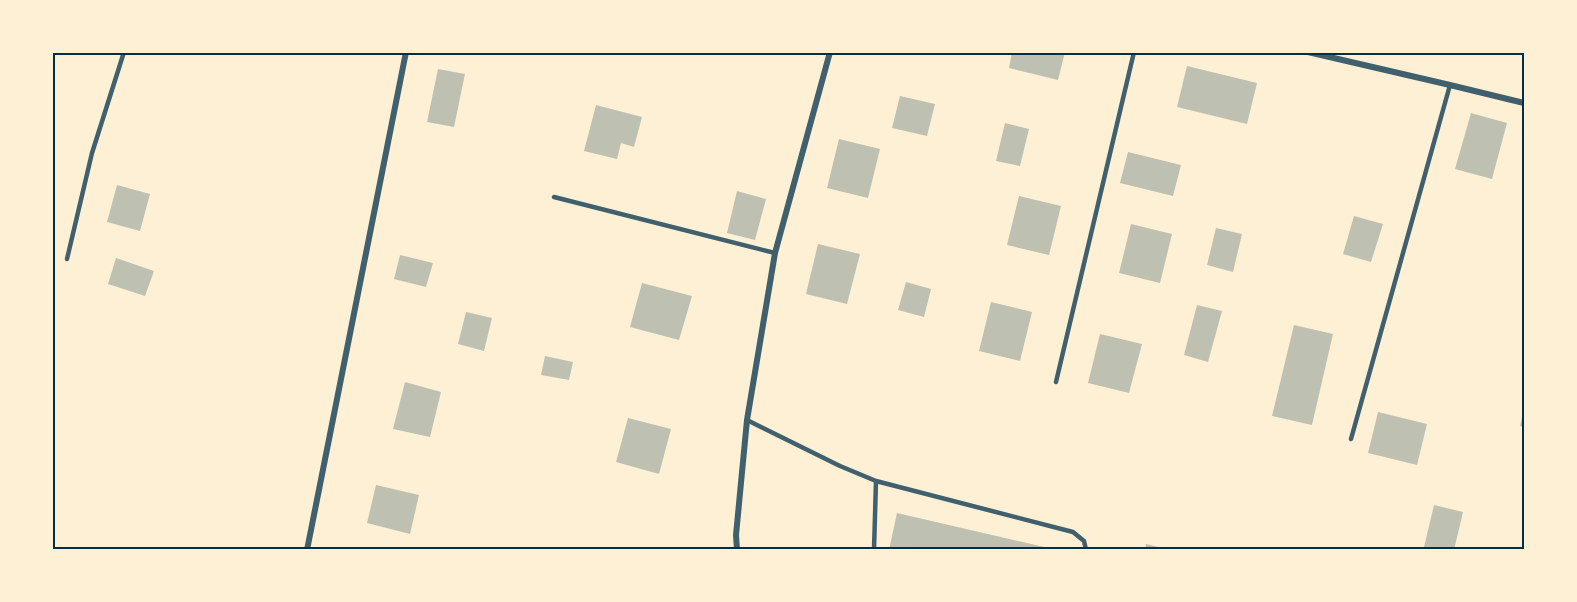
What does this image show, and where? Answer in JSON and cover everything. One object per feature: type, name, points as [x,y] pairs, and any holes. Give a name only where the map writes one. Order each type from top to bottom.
[{"type":"street","points":[[308,549],[406,52]]},
{"type":"street","points":[[737,549],[736,535],[747,420],[775,253],[830,52]]},
{"type":"street","points":[[1308,52],[1524,103]]},
{"type":"lane","points":[[67,259],[92,153],[124,52]]},
{"type":"lane","points":[[1056,382],[1134,52]]},
{"type":"lane","points":[[1351,439],[1450,85]]},
{"type":"lane","points":[[554,197],[775,253]]},
{"type":"lane","points":[[747,420],[840,466],[876,481],[1072,532],[1084,541],[1086,549]]},
{"type":"lane","points":[[874,549],[876,481]]},
{"type":"building","points":[[1012,52],[1065,52],[1058,80],[1009,68]]},
{"type":"building","points":[[1187,66],[1257,83],[1247,124],[1177,107]]},
{"type":"building","points":[[438,69],[465,74],[454,127],[427,122]]},
{"type":"building","points":[[900,96],[935,104],[927,136],[892,128]]},
{"type":"building","points":[[596,105],[642,117],[634,147],[621,143],[617,159],[584,151]]},
{"type":"building","points":[[1471,113],[1507,123],[1492,179],[1455,169]]},
{"type":"building","points":[[1005,123],[1029,129],[1020,166],[996,161]]},
{"type":"building","points":[[839,139],[880,149],[868,198],[827,188]]},
{"type":"building","points":[[1128,152],[1181,165],[1173,196],[1120,183]]},
{"type":"building","points":[[117,185],[150,194],[140,231],[107,222]]},
{"type":"building","points":[[737,191],[766,199],[755,240],[727,233]]},
{"type":"building","points":[[1019,196],[1061,206],[1049,255],[1007,245]]},
{"type":"building","points":[[1354,216],[1383,224],[1371,262],[1343,254]]},
{"type":"building","points":[[1131,224],[1172,234],[1160,283],[1119,273]]},
{"type":"building","points":[[1216,228],[1242,234],[1233,272],[1207,265]]},
{"type":"building","points":[[818,244],[860,254],[847,304],[806,294]]},
{"type":"building","points":[[400,255],[433,263],[426,287],[394,279]]},
{"type":"building","points":[[116,258],[154,271],[145,296],[108,284]]},
{"type":"building","points":[[906,282],[931,289],[924,317],[898,310]]},
{"type":"building","points":[[642,283],[692,296],[679,340],[630,327]]},
{"type":"building","points":[[991,302],[1032,312],[1020,361],[979,351]]},
{"type":"building","points":[[1197,305],[1222,311],[1208,362],[1184,355]]},
{"type":"building","points":[[466,312],[492,318],[484,351],[458,344]]},
{"type":"building","points":[[1294,325],[1333,334],[1312,425],[1272,416]]},
{"type":"building","points":[[1100,334],[1142,344],[1129,393],[1088,383]]},
{"type":"building","points":[[545,356],[573,362],[569,380],[541,375]]},
{"type":"building","points":[[405,382],[441,392],[430,437],[393,429]]},
{"type":"building","points":[[1524,409],[1524,427],[1520,426]]},
{"type":"building","points":[[1378,412],[1427,424],[1417,465],[1368,453]]},
{"type":"building","points":[[628,418],[671,429],[659,474],[616,462]]},
{"type":"building","points":[[376,485],[419,495],[410,534],[367,523]]},
{"type":"building","points":[[1434,505],[1463,512],[1454,550],[1433,550],[1424,547]]},
{"type":"building","points":[[897,513],[1053,549],[1053,550],[889,550]]},
{"type":"building","points":[[1146,544],[1167,549],[1167,550],[1145,550]]}]
